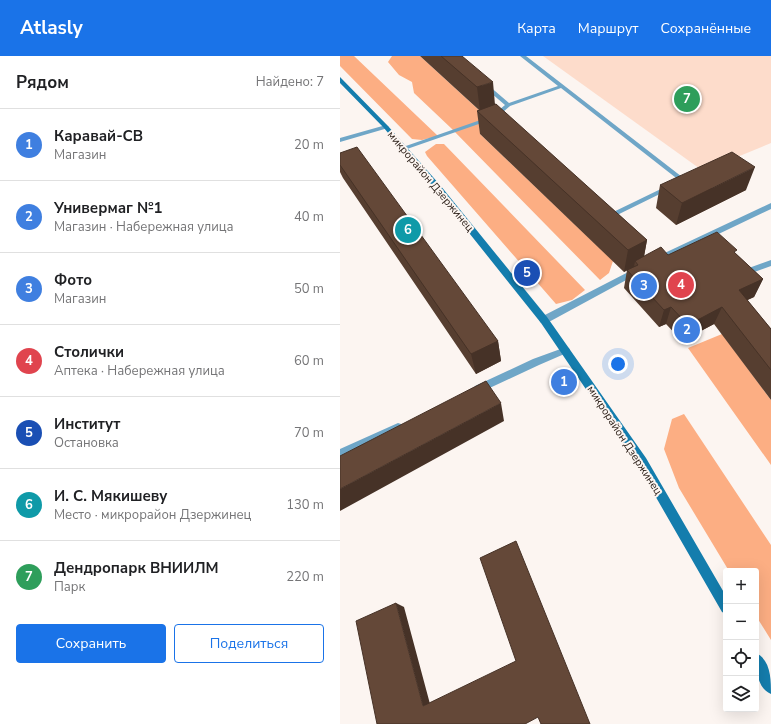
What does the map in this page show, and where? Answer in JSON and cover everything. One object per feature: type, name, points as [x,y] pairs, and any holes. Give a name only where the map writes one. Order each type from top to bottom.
[{"type":"main road","name":"микрорайон Дзержинец","points":[[340,79],[405,148],[544,320],[566,350],[642,462],[724,604]]},
{"type":"main road","points":[[759,665],[771,686]]},
{"type":"street","points":[[544,320],[648,264],[771,206]]},
{"type":"street","points":[[749,271],[771,263]]},
{"type":"lane","points":[[523,56],[684,181],[606,221],[598,214]]},
{"type":"lane","points":[[480,81],[508,105]]},
{"type":"lane","points":[[405,148],[494,117],[508,105],[562,86]]},
{"type":"lane","points":[[494,117],[500,122]]},
{"type":"lane","points":[[340,140],[386,127]]},
{"type":"lane","points":[[466,395],[536,362],[566,350]]},
{"type":"lane","points":[[340,454],[410,421]]},
{"type":"shaded area","points":[[340,56],[354,56],[438,136],[422,140],[412,139],[340,66]]},
{"type":"shaded area","points":[[392,56],[420,56],[480,111],[480,134],[613,261],[609,273],[600,280],[452,129],[414,93],[412,82],[399,75],[388,62]]},
{"type":"shaded area","points":[[543,56],[771,56],[771,143],[703,171]]},
{"type":"shaded area","points":[[436,144],[444,144],[585,290],[572,300],[556,304],[427,156],[425,152]]},
{"type":"shaded area","points":[[722,334],[771,400],[771,465],[688,348]]},
{"type":"shaded area","points":[[684,414],[771,545],[771,640],[759,621],[759,568],[727,568],[679,488],[664,449],[672,419]]},
{"type":"building","points":[[441,56],[462,56],[493,82],[477,87]]},
{"type":"building","points":[[496,104],[647,240],[628,250],[477,111]]},
{"type":"building","points":[[357,147],[498,341],[471,354],[340,165],[340,153]]},
{"type":"building","points":[[732,152],[755,167],[682,203],[660,185]]},
{"type":"building","points":[[717,232],[737,250],[734,252],[763,279],[739,290],[771,329],[771,370],[722,307],[688,325],[671,307],[664,310],[627,270],[638,265],[635,261],[661,247],[668,255]]},
{"type":"building","points":[[486,381],[501,403],[340,489],[340,456]]},
{"type":"building","points":[[516,541],[590,724],[541,724],[538,717],[525,724],[377,724],[356,621],[396,603],[423,706],[516,661],[480,558]]},
{"type":"place","name":"Дендропарк ВНИИЛМ","points":[[687,99]]},
{"type":"place","name":"И. С. Мякишеву","points":[[408,230]]},
{"type":"place","name":"Институт","points":[[527,273]]},
{"type":"place","name":"Столички","points":[[681,285]]},
{"type":"place","name":"Фото","points":[[644,286]]},
{"type":"place","name":"Универмаг №1","points":[[687,330]]},
{"type":"place","name":"Каравай-СВ","points":[[564,382]]}]
